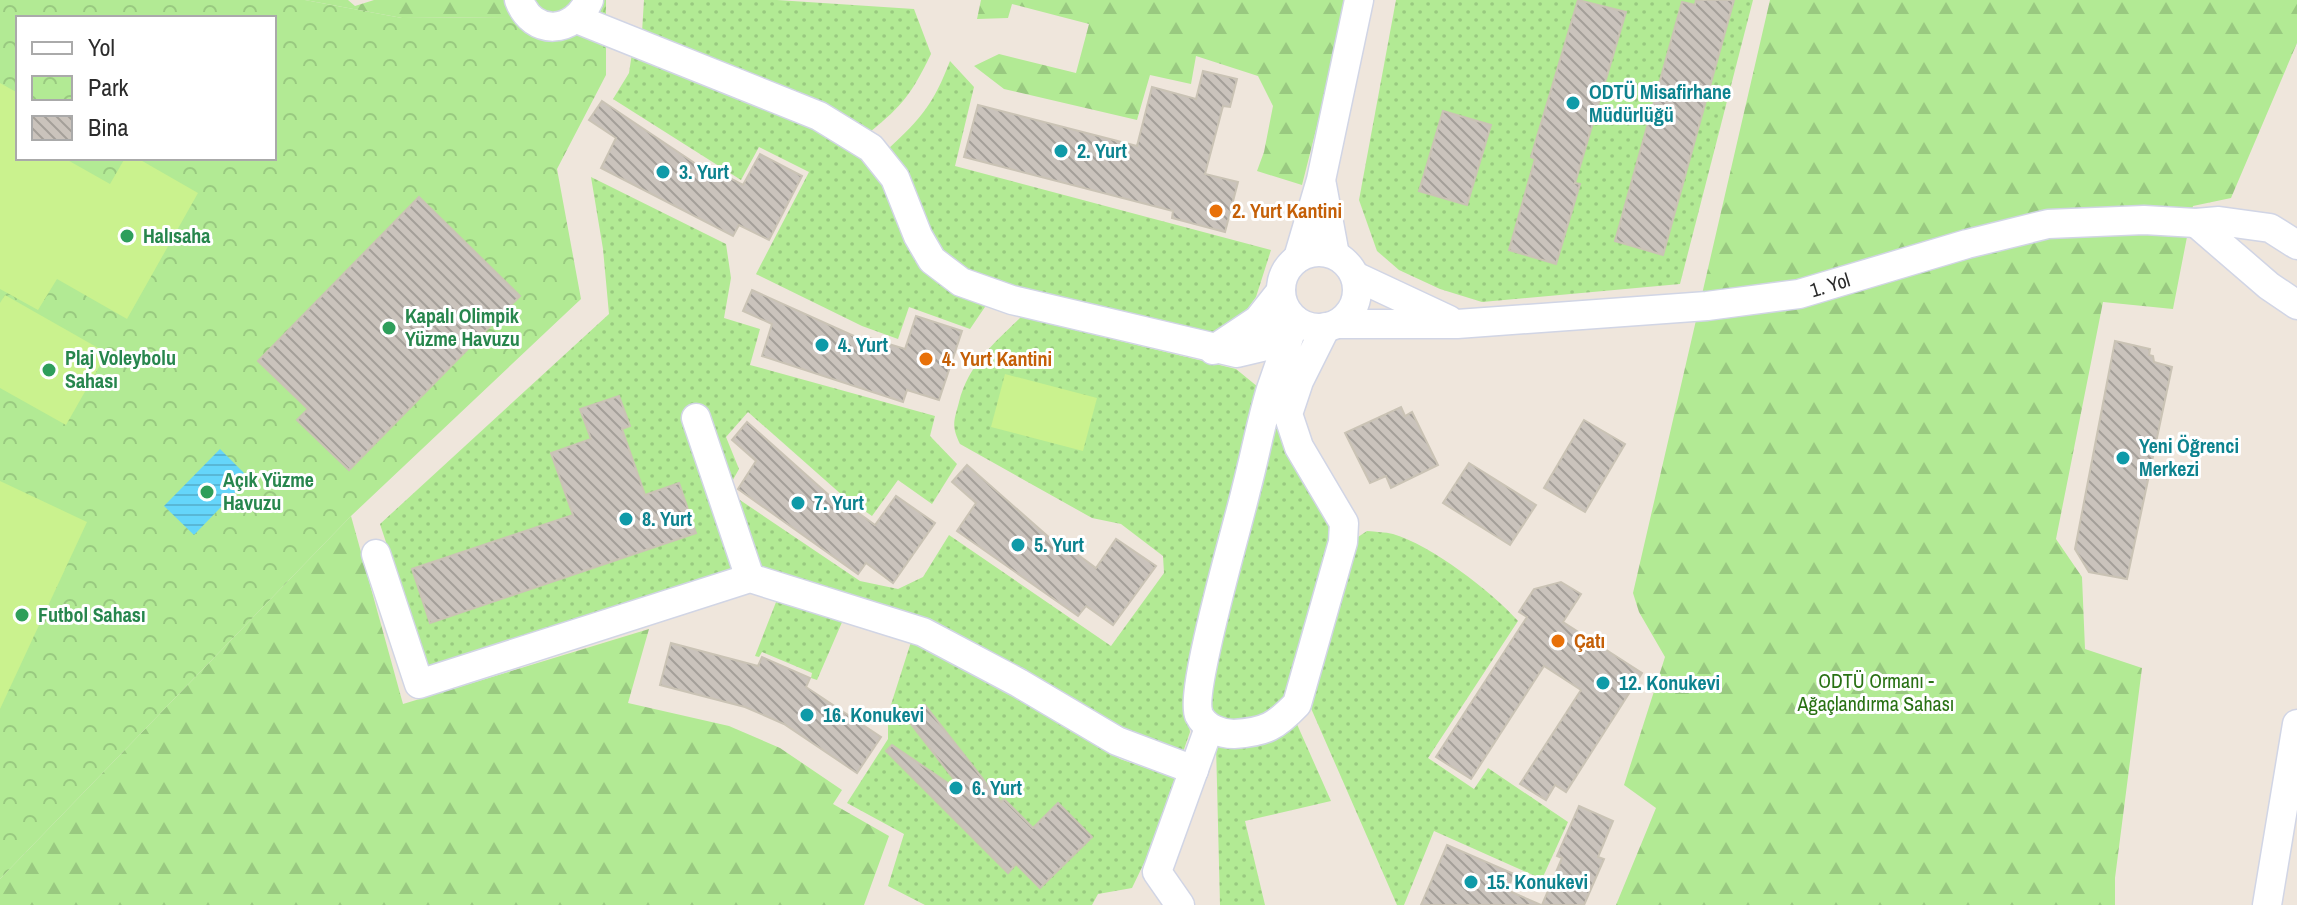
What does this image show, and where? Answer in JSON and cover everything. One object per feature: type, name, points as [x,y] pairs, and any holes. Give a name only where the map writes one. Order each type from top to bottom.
[{"type":"street","points":[[519,0],[531,19],[554,27],[566,25],[583,9],[819,116],[871,148],[895,178],[918,236],[932,260],[961,282],[1012,300],[1213,350],[1258,320],[1290,309]]},
{"type":"street","points":[[1298,258],[1321,180],[1359,0]]},
{"type":"street","points":[[1321,180],[1335,255]]},
{"type":"street","name":"1. Yol","points":[[1331,325],[1457,324],[1707,306],[1799,294],[1967,244],[2048,224],[2219,221],[2270,228],[2297,245]]},
{"type":"street","points":[[2196,223],[2269,286],[2297,305]]},
{"type":"street","points":[[1309,253],[1335,255],[1350,267],[1355,276],[1357,287],[1353,309],[1331,325],[1299,381],[1288,414],[1299,447],[1344,523],[1343,542],[1297,704],[1270,728],[1227,734],[1209,728],[1199,714],[1198,693],[1290,309],[1283,279],[1298,258],[1309,253]]},
{"type":"street","points":[[1355,276],[1457,324]]},
{"type":"street","points":[[1290,309],[1316,328],[1331,325]]},
{"type":"street","points":[[696,418],[750,578]]},
{"type":"street","points":[[376,554],[419,684],[750,578],[923,632],[1009,677],[1117,741],[1194,770]]},
{"type":"street","points":[[2267,905],[2297,724]]},
{"type":"street","points":[[1180,905],[1157,872],[1209,728]]},
{"type":"green space","points":[[0,0],[305,0],[402,18],[510,17],[507,0],[606,0],[606,75],[557,169],[581,299],[351,516],[0,879]]},
{"type":"green space","points":[[305,0],[348,0],[355,6],[374,0],[507,0],[511,17],[402,18]]},
{"type":"green space","points":[[644,0],[777,0],[914,9],[931,54],[906,98],[870,132],[642,32]]},
{"type":"green space","points":[[981,0],[1346,0],[1302,185],[1257,171],[1273,106],[1258,76],[1196,56],[1191,84],[1150,75],[1137,120],[1004,89],[974,66],[999,54],[1076,73],[1089,24],[1012,4],[1008,18],[977,19]]},
{"type":"green space","points":[[1396,0],[1753,0],[1680,284],[1482,302],[1440,289],[1399,270],[1377,251],[1359,200]]},
{"type":"green space","name":"ODTÜ Ormanı - Ağaçlandırma Sahası","points":[[1770,0],[2297,0],[2297,43],[2231,198],[2193,206],[2173,309],[2103,302],[2056,539],[2082,577],[2085,649],[2142,668],[2115,878],[2115,905],[1616,905],[1656,808],[1624,785],[1665,657],[1639,612],[1633,593]]},
{"type":"green space","points":[[632,53],[806,122],[862,154],[987,304],[970,329],[909,307],[898,339],[862,326],[756,274],[809,172],[759,147],[741,180],[613,99],[629,73]]},
{"type":"green space","points":[[950,61],[974,87],[955,166],[1271,250],[1256,297],[1242,316],[1208,338],[996,286],[967,273],[944,256],[888,149],[925,110]]},
{"type":"green space","points":[[0,83],[16,92],[16,160],[68,160],[110,184],[124,160],[140,160],[198,193],[127,319],[57,279],[38,310],[0,289]]},
{"type":"green space","points":[[591,177],[726,244],[731,278],[724,318],[760,329],[750,365],[935,416],[930,436],[957,464],[932,504],[898,480],[872,516],[842,495],[748,412],[726,437],[739,469],[715,512],[737,569],[428,670],[380,524],[609,314],[603,249]]},
{"type":"green space","name":"Plaj Voleybolu Sahası","points":[[5,295],[107,353],[66,425],[0,388],[0,303]]},
{"type":"green space","points":[[1021,317],[1236,369],[1258,387],[1184,694],[1190,732],[1183,752],[1132,734],[761,567],[734,496],[860,581],[898,589],[923,577],[949,535],[1111,646],[1164,573],[1163,556],[1121,524],[1092,518],[960,444],[955,433],[954,423],[963,389],[975,366]]},
{"type":"green space","points":[[1307,325],[1316,328],[1288,414],[1344,523],[1297,704],[1227,734],[1198,693],[1213,619]]},
{"type":"green space","points":[[1005,374],[1097,398],[1083,451],[991,427]]},
{"type":"green space","name":"Futbol Sahası","points":[[0,481],[87,522],[0,709]]},
{"type":"green space","points":[[351,516],[403,704],[649,629],[628,703],[729,726],[780,748],[842,790],[833,804],[889,836],[864,905],[0,905],[0,879]]},
{"type":"green space","points":[[1367,531],[1393,534],[1442,558],[1477,583],[1518,621],[1428,758],[1474,789],[1488,768],[1568,822],[1542,879],[1434,831],[1404,905],[1397,905],[1310,706],[1355,539]]},
{"type":"green space","points":[[778,597],[843,620],[817,680],[811,678],[812,673],[762,652],[759,657],[755,656]]},
{"type":"green space","points":[[911,642],[1023,700],[1120,759],[1175,778],[1132,888],[1098,894],[1092,905],[925,905],[888,886],[904,834],[847,803],[888,739],[888,714]]},
{"type":"green space","points":[[1296,722],[1331,801],[1245,821],[1265,905],[1220,905],[1216,744],[1260,744],[1278,737]]},
{"type":"water","name":"Açık Yüzme Havuzu","points":[[220,449],[249,478],[194,535],[164,506]]},
{"type":"building","points":[[1578,0],[1626,12],[1575,183],[1580,184],[1556,264],[1509,250],[1535,159],[1531,157]]},
{"type":"building","points":[[1696,0],[1734,0],[1663,255],[1615,241],[1682,2],[1695,5]]},
{"type":"building","name":"2. Yurt","points":[[1203,71],[1237,79],[1230,107],[1223,106],[1205,174],[1238,182],[1225,232],[1172,218],[1173,211],[964,157],[978,105],[1137,146],[1152,87],[1196,99]]},
{"type":"building","name":"3. Yurt","points":[[602,101],[705,170],[707,166],[743,185],[760,154],[802,176],[769,240],[739,225],[733,236],[601,168],[616,138],[589,120]]},
{"type":"building","points":[[1443,111],[1491,125],[1467,205],[1419,191]]},
{"type":"building","name":"Kapalı Olimpik Yüzme Havuzu","points":[[419,197],[520,296],[349,470],[297,420],[308,409],[258,361]]},
{"type":"building","name":"4. Yurt","points":[[752,290],[865,341],[866,337],[905,349],[916,316],[962,331],[939,400],[907,390],[903,402],[762,356],[772,324],[743,311]]},
{"type":"building","name":"Yeni Öğrenci Merkezi","points":[[2115,341],[2150,349],[2149,355],[2153,356],[2154,362],[2172,367],[2127,579],[2089,572],[2075,549]]},
{"type":"building","name":"8. Yurt","points":[[619,396],[630,426],[622,429],[645,495],[679,483],[696,533],[430,623],[412,569],[573,515],[551,453],[591,439],[580,409]]},
{"type":"building","points":[[1401,407],[1405,416],[1412,412],[1438,465],[1391,488],[1386,476],[1370,483],[1345,433]]},
{"type":"building","points":[[1584,420],[1625,444],[1585,512],[1544,488]]},
{"type":"building","name":"7. Yurt","points":[[747,422],[840,505],[842,501],[875,525],[896,496],[935,523],[893,583],[866,563],[858,574],[738,489],[756,461],[732,440]]},
{"type":"building","points":[[1469,463],[1536,505],[1510,545],[1443,503]]},
{"type":"building","name":"5. Yurt","points":[[967,465],[1060,547],[1062,543],[1096,568],[1116,539],[1156,566],[1113,625],[1086,606],[1078,616],[957,531],[976,503],[952,482]]},
{"type":"building","name":"12. Konukevi","points":[[1561,582],[1581,594],[1563,622],[1642,673],[1566,792],[1555,785],[1546,800],[1520,784],[1581,690],[1544,666],[1471,779],[1436,757],[1527,617],[1519,612],[1534,589]]},
{"type":"building","name":"16. Konukevi","points":[[671,643],[758,666],[762,657],[810,678],[806,687],[881,737],[857,773],[784,724],[745,707],[660,685]]},
{"type":"building","name":"6. Yurt","points":[[925,705],[1001,802],[1004,799],[1033,828],[1058,803],[1092,837],[1040,888],[1016,864],[1008,873],[886,751],[892,745],[967,796],[907,719]]},
{"type":"building","name":"15. Konukevi","points":[[1579,806],[1613,821],[1598,857],[1604,859],[1584,905],[1542,905],[1562,858],[1557,856]]},
{"type":"building","name":"15. Konukevi","points":[[1447,845],[1514,874],[1507,890],[1541,905],[1421,905]]},
{"type":"place","name":"ODTÜ Misafirhane Müdürlüğü","points":[[1573,103]]},
{"type":"place","name":"2. Yurt","points":[[1061,151]]},
{"type":"place","name":"3. Yurt","points":[[663,172]]},
{"type":"place","name":"2. Yurt Kantini","points":[[1216,211]]},
{"type":"place","name":"Halısaha","points":[[127,236]]},
{"type":"place","name":"Kapalı Olimpik Yüzme Havuzu","points":[[389,328]]},
{"type":"place","name":"4. Yurt","points":[[822,345]]},
{"type":"place","name":"4. Yurt Kantini","points":[[926,359]]},
{"type":"place","name":"Plaj Voleybolu Sahası","points":[[49,370]]},
{"type":"place","name":"Yeni Öğrenci Merkezi","points":[[2123,458]]},
{"type":"place","name":"Açık Yüzme Havuzu","points":[[207,492]]},
{"type":"place","name":"7. Yurt","points":[[798,503]]},
{"type":"place","name":"8. Yurt","points":[[626,519]]},
{"type":"place","name":"5. Yurt","points":[[1018,545]]},
{"type":"place","name":"Futbol Sahası","points":[[22,615]]},
{"type":"place","name":"Çatı","points":[[1558,641]]},
{"type":"place","name":"12. Konukevi","points":[[1603,683]]},
{"type":"place","name":"16. Konukevi","points":[[807,715]]},
{"type":"place","name":"6. Yurt","points":[[956,788]]},
{"type":"place","name":"15. Konukevi","points":[[1471,882]]}]
